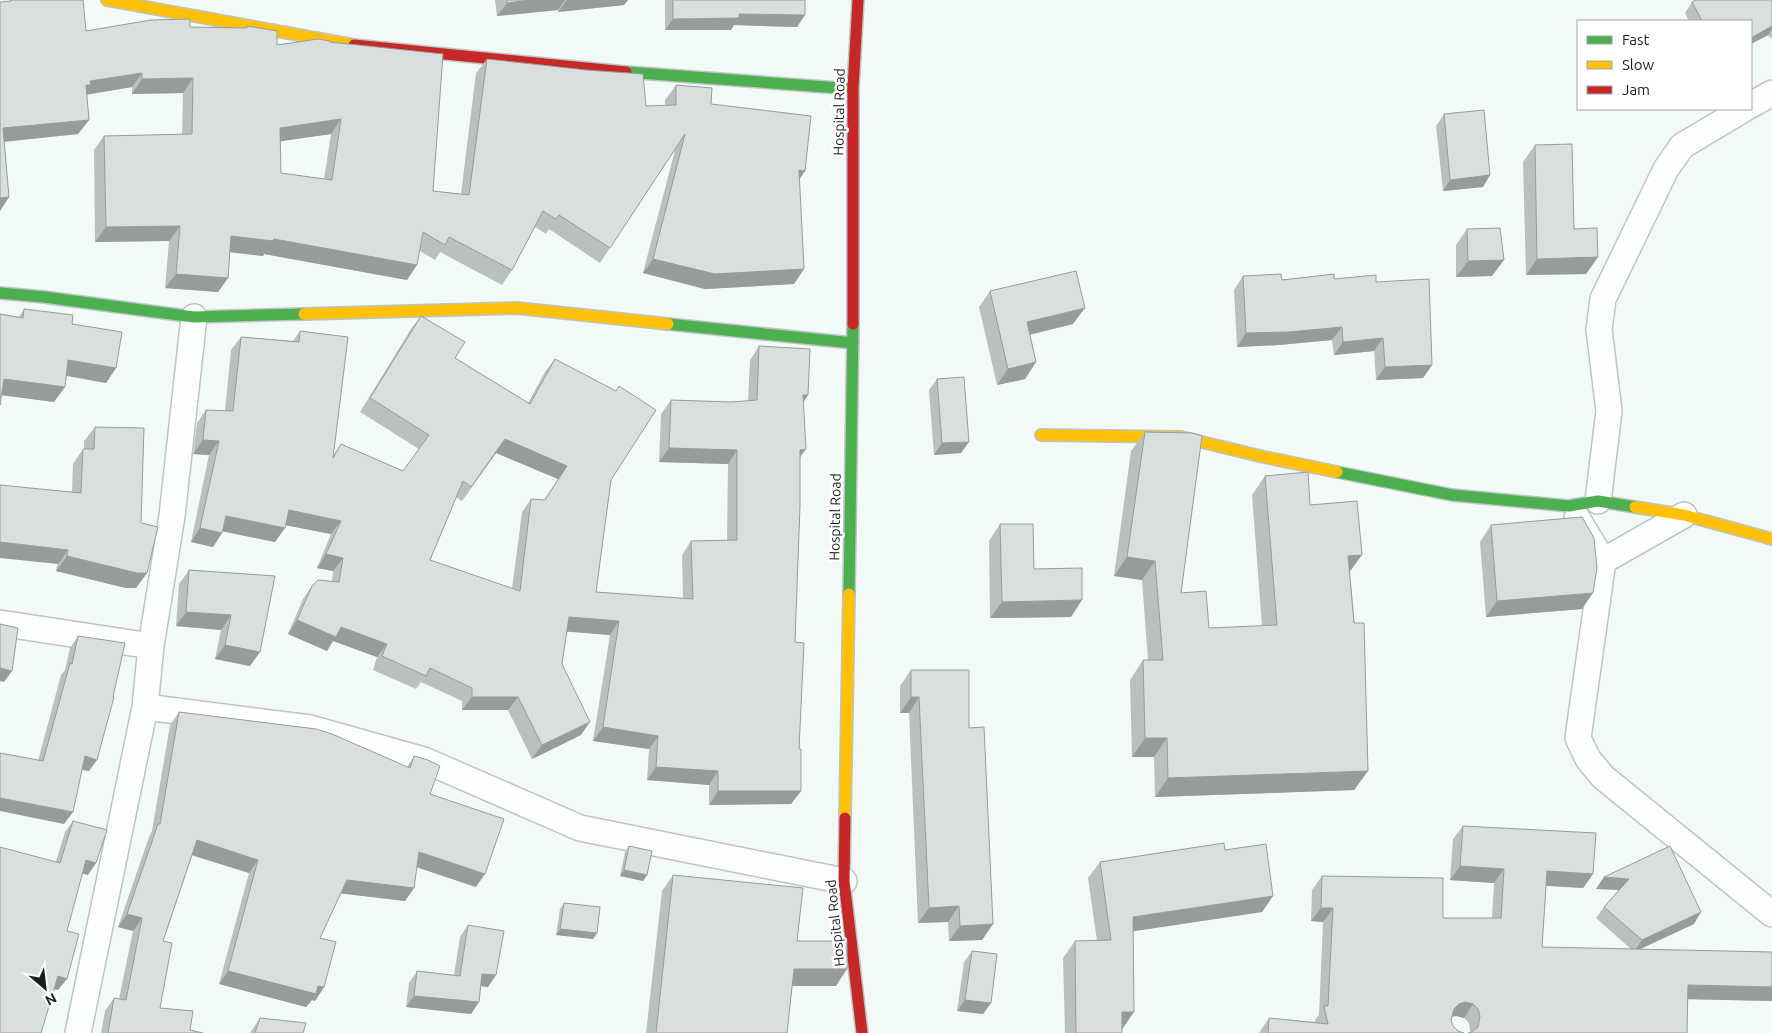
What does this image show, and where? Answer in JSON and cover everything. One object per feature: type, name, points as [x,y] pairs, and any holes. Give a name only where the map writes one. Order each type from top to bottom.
[{"type":"street","points":[[107,0],[342,44],[598,70],[853,89]]},
{"type":"street","name":"Hospital Road","points":[[858,0],[853,89],[853,343],[844,881],[862,1033]]},
{"type":"street","points":[[1752,104],[1772,93]]},
{"type":"street","points":[[1598,501],[1609,410],[1599,328],[1603,299],[1666,169],[1682,146],[1742,110]]},
{"type":"street","points":[[0,293],[194,317],[517,308],[853,343]]},
{"type":"street","points":[[78,1033],[144,707],[151,646],[172,516],[194,317]]},
{"type":"street","points":[[1041,435],[1120,434],[1181,437],[1264,457],[1452,495],[1569,506],[1598,501],[1684,515],[1772,539]]},
{"type":"street","points":[[1569,506],[1603,560],[1578,738],[1588,759],[1602,777],[1772,914]]},
{"type":"street","points":[[1603,560],[1684,515]]},
{"type":"street","points":[[0,623],[151,646]]},
{"type":"street","points":[[144,707],[310,728],[424,760],[580,828],[844,881]]},
{"type":"building","points":[[83,0],[86,31],[151,20],[190,19],[190,27],[247,28],[247,26],[277,31],[277,45],[318,39],[330,42],[443,54],[433,191],[469,195],[487,59],[643,74],[646,106],[676,105],[676,85],[712,88],[711,104],[811,116],[805,171],[799,170],[804,269],[715,274],[653,259],[685,134],[610,248],[559,215],[556,219],[543,211],[512,270],[449,237],[445,245],[423,232],[417,265],[274,239],[273,241],[231,236],[228,278],[176,274],[180,226],[106,227],[104,136],[192,134],[193,78],[142,79],[142,73],[90,81],[91,85],[86,85],[89,120],[3,128],[9,197],[0,198],[0,2]],"holes":[[[341,119],[332,180],[281,173],[280,128]]]},
{"type":"building","points":[[507,0],[530,0],[507,3]]},
{"type":"building","points":[[673,0],[805,0],[805,15],[739,14],[739,18],[673,19]]},
{"type":"building","points":[[1696,0],[1772,0],[1772,26],[1752,37],[1752,20],[1701,20],[1692,2]]},
{"type":"building","points":[[1484,110],[1490,175],[1450,180],[1444,114]]},
{"type":"building","points":[[1572,144],[1574,229],[1597,228],[1598,257],[1537,259],[1535,145]]},
{"type":"building","points":[[1500,228],[1504,260],[1468,261],[1467,229]]},
{"type":"building","points":[[1076,271],[1085,308],[1027,322],[1036,362],[1008,369],[990,291]]},
{"type":"building","points":[[1281,274],[1282,280],[1334,274],[1334,279],[1376,275],[1376,282],[1429,279],[1432,365],[1385,367],[1383,338],[1343,342],[1342,327],[1289,332],[1246,333],[1243,276]]},
{"type":"building","points":[[24,309],[73,315],[72,324],[122,332],[116,368],[68,360],[65,387],[4,379],[0,405],[0,314],[23,318]]},
{"type":"building","points":[[421,316],[465,342],[455,358],[530,404],[555,359],[616,391],[619,386],[656,410],[611,480],[596,592],[693,599],[691,541],[737,540],[737,450],[669,448],[671,400],[731,402],[757,400],[759,346],[810,349],[808,395],[803,395],[806,449],[800,450],[795,642],[804,643],[799,749],[801,749],[801,791],[718,791],[718,771],[656,767],[658,736],[603,727],[619,621],[569,617],[562,664],[590,722],[542,745],[518,697],[472,697],[472,688],[430,668],[426,676],[382,656],[387,644],[341,627],[336,637],[297,620],[312,586],[318,580],[339,582],[343,558],[326,554],[341,521],[289,510],[285,528],[226,516],[222,533],[200,528],[219,441],[203,440],[206,410],[233,411],[241,337],[299,342],[300,331],[348,337],[333,458],[341,444],[403,471],[429,435],[370,398]],"holes":[[[505,439],[567,466],[545,500],[531,499],[520,591],[430,560],[463,481],[471,487]]]},
{"type":"building","points":[[964,377],[969,442],[942,443],[937,379]]},
{"type":"building","points":[[95,427],[144,428],[141,523],[158,527],[147,573],[137,573],[67,556],[68,550],[0,542],[0,485],[81,493],[83,449],[94,449]]},
{"type":"building","points":[[1145,432],[1192,433],[1202,436],[1181,593],[1206,591],[1209,628],[1277,625],[1265,476],[1308,472],[1310,505],[1357,501],[1362,555],[1348,556],[1354,623],[1364,623],[1368,771],[1168,778],[1167,738],[1145,738],[1143,660],[1163,660],[1155,561],[1127,557]]},
{"type":"building","points":[[1582,517],[1594,538],[1597,568],[1593,593],[1497,601],[1491,525]]},
{"type":"building","points":[[1000,524],[1033,524],[1034,569],[1082,568],[1082,600],[1002,602]]},
{"type":"building","points":[[189,570],[275,576],[260,652],[225,645],[231,615],[186,612]]},
{"type":"building","points":[[0,624],[18,628],[12,671],[0,668]]},
{"type":"building","points":[[78,636],[125,643],[114,697],[97,760],[85,756],[73,812],[0,798],[0,753],[43,761],[70,663],[72,664]]},
{"type":"building","points":[[911,670],[969,670],[969,728],[984,727],[993,924],[960,926],[959,906],[929,908],[919,697],[911,697]]},
{"type":"building","points":[[179,712],[316,729],[332,734],[410,768],[414,756],[440,766],[430,794],[504,819],[485,874],[419,852],[414,888],[347,880],[320,938],[336,942],[324,987],[318,986],[316,994],[228,971],[258,860],[197,840],[163,941],[172,943],[160,1008],[193,1011],[190,1030],[203,1033],[108,1033],[114,998],[126,1000],[142,918],[127,914],[158,824],[160,824]]},
{"type":"building","points":[[73,821],[107,830],[96,863],[86,860],[67,931],[79,934],[67,979],[58,976],[41,1033],[0,1033],[0,847],[60,863]]},
{"type":"building","points":[[1463,826],[1596,833],[1593,874],[1547,871],[1542,947],[1772,952],[1772,987],[1688,985],[1687,1033],[1468,1033],[1478,1027],[1480,1016],[1478,1009],[1473,1004],[1465,1002],[1459,1004],[1454,1009],[1451,1020],[1453,1026],[1458,1031],[1464,1033],[1268,1033],[1269,1018],[1328,1024],[1324,1006],[1328,1006],[1333,908],[1321,908],[1322,876],[1443,878],[1443,918],[1501,918],[1504,869],[1460,866]]},
{"type":"building","points":[[1224,843],[1225,850],[1266,844],[1273,896],[1133,917],[1134,1012],[1122,1012],[1122,1033],[1076,1033],[1075,941],[1111,940],[1100,862]]},
{"type":"building","points":[[629,846],[652,851],[647,875],[624,870]]},
{"type":"building","points":[[1670,846],[1701,912],[1642,940],[1604,907],[1629,879],[1604,877]]},
{"type":"building","points":[[673,875],[803,888],[797,941],[847,941],[847,969],[794,969],[787,1033],[656,1033]]},
{"type":"building","points":[[564,903],[600,907],[597,933],[560,929]]},
{"type":"building","points":[[468,925],[504,931],[496,975],[482,974],[479,1002],[414,996],[417,971],[460,976]]},
{"type":"building","points":[[972,951],[997,954],[991,1003],[965,1000]]},
{"type":"building","points":[[260,1018],[306,1023],[303,1033],[255,1033]]},
{"type":"traffic: fast","points":[[626,72],[853,89]]},
{"type":"traffic: fast","points":[[0,293],[194,317],[304,314]]},
{"type":"traffic: fast","points":[[668,324],[853,343]]},
{"type":"traffic: fast","points":[[849,594],[853,324]]},
{"type":"traffic: fast","points":[[1337,472],[1452,495],[1569,506],[1598,501],[1635,507]]},
{"type":"traffic: slow","points":[[107,0],[354,45]]},
{"type":"traffic: slow","points":[[304,314],[517,308],[668,324]]},
{"type":"traffic: slow","points":[[1041,435],[1181,437],[1337,472]]},
{"type":"traffic: slow","points":[[1635,507],[1684,515],[1772,539]]},
{"type":"traffic: slow","points":[[845,818],[849,594]]},
{"type":"traffic: jam","points":[[853,324],[853,89],[858,0]]},
{"type":"traffic: jam","points":[[354,45],[626,72]]},
{"type":"traffic: jam","points":[[845,818],[844,881],[862,1033]]}]
